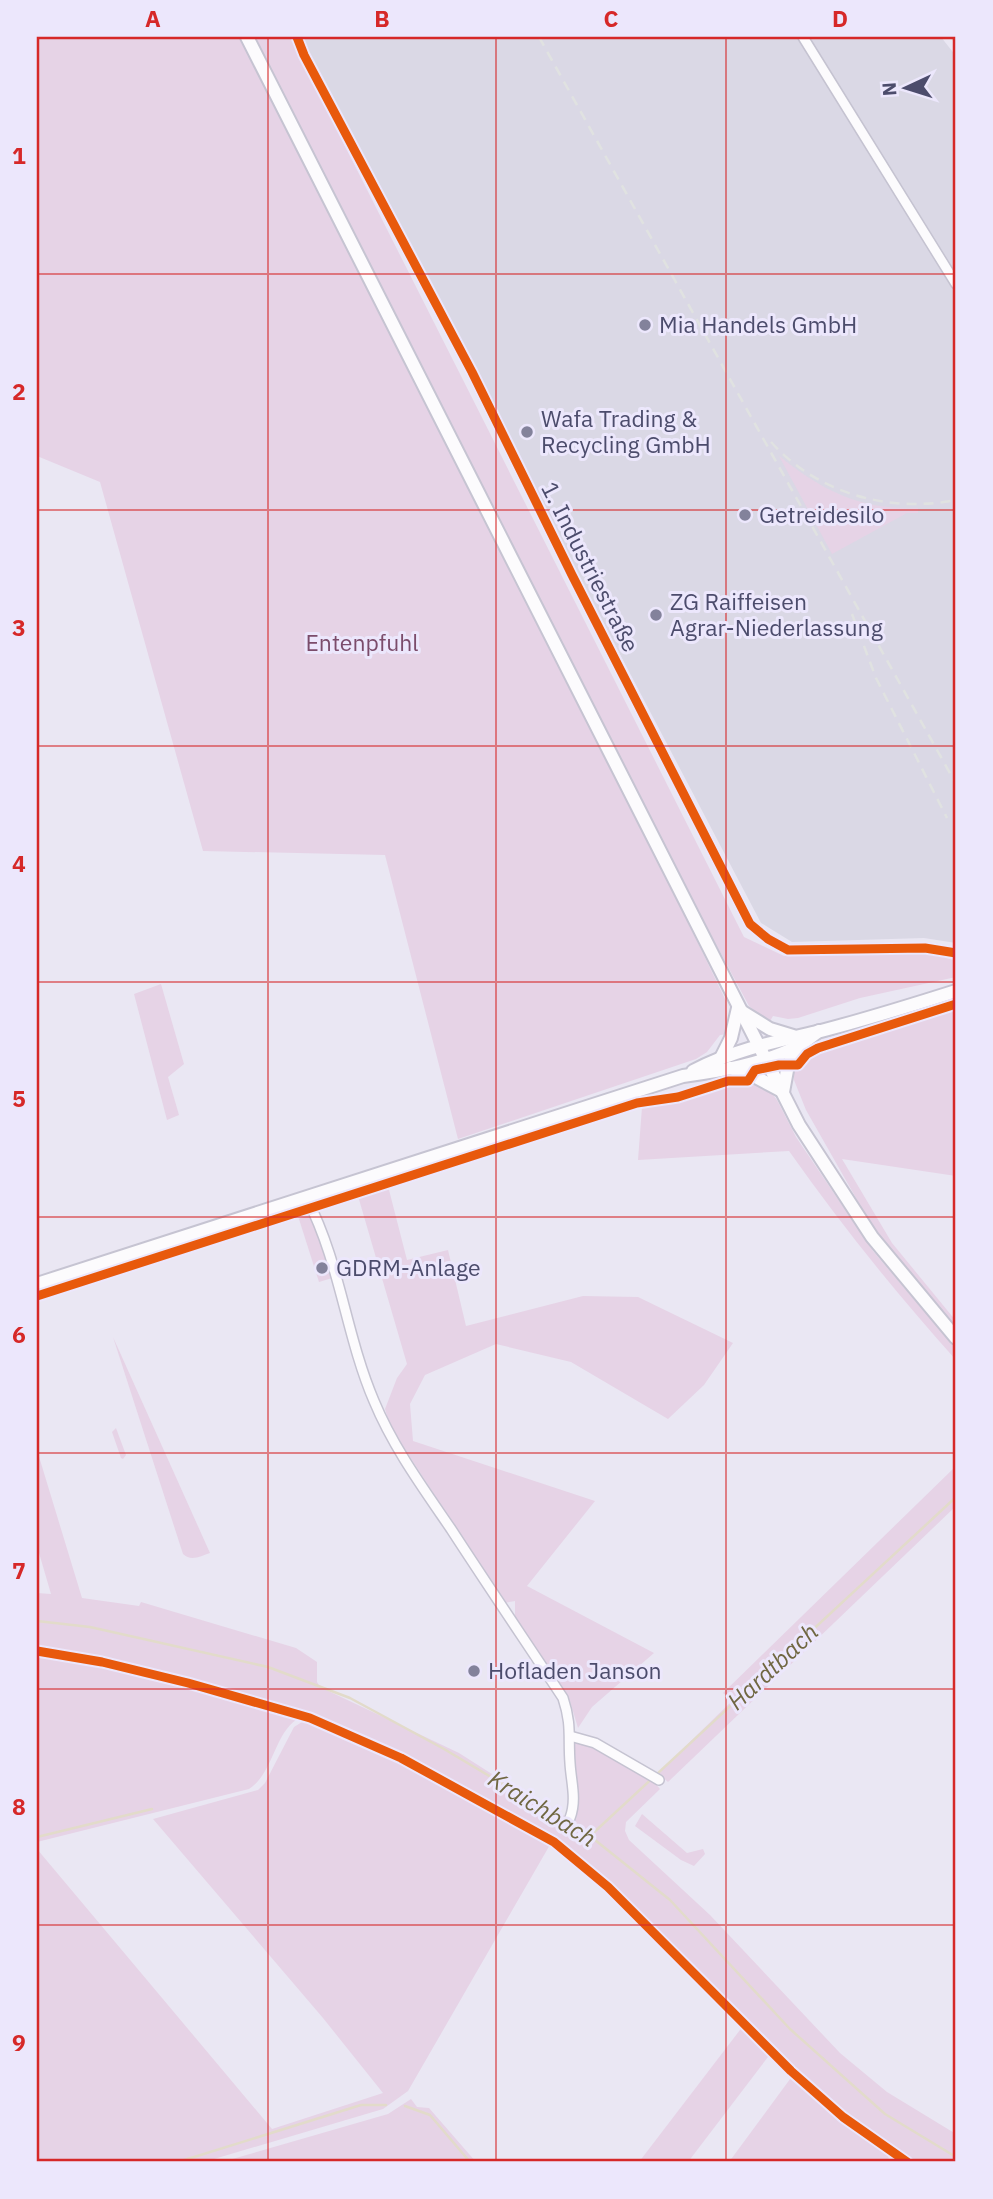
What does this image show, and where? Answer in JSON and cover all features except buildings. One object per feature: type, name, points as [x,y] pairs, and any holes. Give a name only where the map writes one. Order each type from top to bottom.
[{"type":"main road","points":[[247,37],[799,1125],[848,1204],[896,1268],[956,1338]]},
{"type":"main road","points":[[37,1284],[796,1042],[819,1031],[893,1012],[956,991]]},
{"type":"main road","points":[[738,1008],[796,1042]]},
{"type":"main road","points":[[725,1063],[738,1008]]},
{"type":"main road","points":[[783,1093],[796,1042]]},
{"type":"main road","points":[[725,1063],[759,1078],[783,1093]]},
{"type":"street","name":"1. Industriestraße","points":[[297,37],[304,55],[472,372],[750,924],[768,939],[788,950],[925,948],[956,953]]},
{"type":"street","points":[[803,37],[956,284]]},
{"type":"street","points":[[332,133],[344,131]]},
{"type":"street","points":[[307,1199],[317,1218],[355,1345],[373,1399],[386,1427],[563,1698],[570,1718],[570,1764],[574,1804],[570,1818]]},
{"type":"street","points":[[570,1737],[595,1743],[656,1778]]},
{"type":"shaded area","points":[[296,37],[941,37],[956,56],[956,943],[924,938],[792,942],[761,923]]},
{"type":"green space","name":"Entenpfuhl","points":[[37,37],[290,37],[744,937],[784,956],[926,951],[956,961],[956,977],[860,998],[798,1018],[773,1016],[769,1023],[749,1006],[696,907],[684,914],[726,1001],[728,1034],[720,1035],[707,1052],[696,1059],[458,1139],[385,855],[203,851],[100,482],[37,456]]},
{"type":"green space","points":[[779,456],[811,479],[843,496],[878,506],[918,508],[918,513],[907,513],[832,554]]},
{"type":"green space","points":[[161,984],[184,1064],[168,1077],[179,1115],[167,1120],[134,994]]},
{"type":"green space","points":[[956,1007],[956,1176],[842,1159],[892,1243],[956,1321],[956,1330],[877,1235],[806,1110],[794,1080],[793,1068],[801,1067],[818,1049]]},
{"type":"green space","points":[[753,1079],[777,1100],[796,1137],[873,1251],[956,1349],[956,1360],[870,1258],[789,1151],[638,1160],[642,1107],[731,1081],[749,1082]]},
{"type":"green space","points":[[388,1186],[407,1260],[448,1250],[466,1326],[583,1296],[638,1297],[733,1343],[704,1385],[668,1419],[571,1362],[496,1344],[425,1375],[410,1404],[413,1441],[595,1501],[527,1586],[654,1653],[592,1707],[578,1728],[570,1701],[515,1620],[515,1601],[504,1603],[390,1426],[385,1409],[397,1378],[407,1364],[358,1196]]},
{"type":"green space","points":[[312,1212],[332,1278],[319,1282],[298,1216]]},
{"type":"green space","points":[[113,1337],[210,1553],[193,1558],[183,1554]]},
{"type":"green space","points":[[116,1428],[126,1455],[123,1459],[112,1432]]},
{"type":"green space","points":[[37,1450],[82,1598],[139,1606],[141,1602],[296,1648],[317,1662],[317,1682],[320,1687],[459,1753],[547,1809],[572,1819],[576,1819],[578,1800],[574,1743],[593,1746],[645,1771],[660,1789],[626,1822],[625,1831],[629,1840],[710,1915],[840,2053],[887,2092],[956,2134],[956,2162],[911,2162],[844,2116],[802,2080],[658,1931],[593,1869],[563,1845],[436,1772],[390,1749],[236,1690],[109,1659],[37,1648],[37,1593],[51,1594],[37,1546]]},
{"type":"green space","points":[[956,1466],[956,1506],[668,1782],[658,1773],[733,1700],[723,1693]]},
{"type":"green space","points":[[37,1654],[137,1672],[301,1717],[285,1731],[258,1782],[249,1789],[37,1842]]},
{"type":"green space","points":[[302,1722],[315,1723],[395,1756],[551,1843],[408,2091],[383,2109],[204,2162],[37,2162],[37,1849],[272,2129],[383,2093],[323,2018],[153,1819],[258,1790],[265,1783],[294,1727]]},
{"type":"green space","points":[[642,1814],[687,1853],[703,1849],[705,1854],[694,1866],[681,1860],[635,1826]]},
{"type":"green space","points":[[743,2026],[771,2053],[688,2162],[639,2162]]},
{"type":"green space","points":[[793,2075],[888,2153],[889,2162],[729,2162]]},
{"type":"green space","points":[[411,2099],[417,2107],[429,2108],[476,2162],[222,2162],[388,2114]]},
{"type":"waterway","name":"Hardtbach","points":[[951,37],[956,42]]},
{"type":"waterway","name":"Hardtbach","points":[[590,1836],[956,1497]]},
{"type":"waterway","name":"Kraichbach","points":[[37,1621],[90,1627],[268,1667],[350,1698],[444,1749],[590,1836],[670,1900],[790,2029],[885,2114],[956,2157]]},
{"type":"waterway","points":[[37,1837],[152,1809]]},
{"type":"waterway","name":"Hardtbach","points":[[178,2162],[361,2105],[386,2105]]},
{"type":"waterway","points":[[405,2106],[430,2115],[470,2162]]},
{"type":"railway","points":[[539,37],[956,784]]},
{"type":"railway","points":[[771,442],[810,475],[856,495],[905,504],[956,500]]},
{"type":"railway","points":[[852,614],[876,678],[947,818]]},
{"type":"cycle path","points":[[297,37],[304,55],[472,372],[750,924],[768,939],[788,950],[925,948],[956,953]]},
{"type":"cycle path","points":[[37,1296],[637,1103],[678,1097],[728,1081],[748,1081],[755,1070],[779,1065],[798,1065],[807,1054],[818,1048],[956,1004]]},
{"type":"cycle path","points":[[37,1651],[102,1662],[188,1683],[310,1718],[401,1758],[554,1842],[608,1887],[791,2071],[843,2117],[907,2162]]},
{"type":"place","name":"Mia Handels GmbH","points":[[645,325]]},
{"type":"place","name":"Wafa Trading & Recycling GmbH","points":[[527,432]]},
{"type":"place","name":"Getreidesilo","points":[[745,515]]},
{"type":"place","name":"ZG Raiffeisen Agrar-Niederlassung","points":[[656,615]]},
{"type":"place","name":"GDRM-Anlage","points":[[322,1268]]},
{"type":"place","name":"Hofladen Janson","points":[[474,1671]]}]
